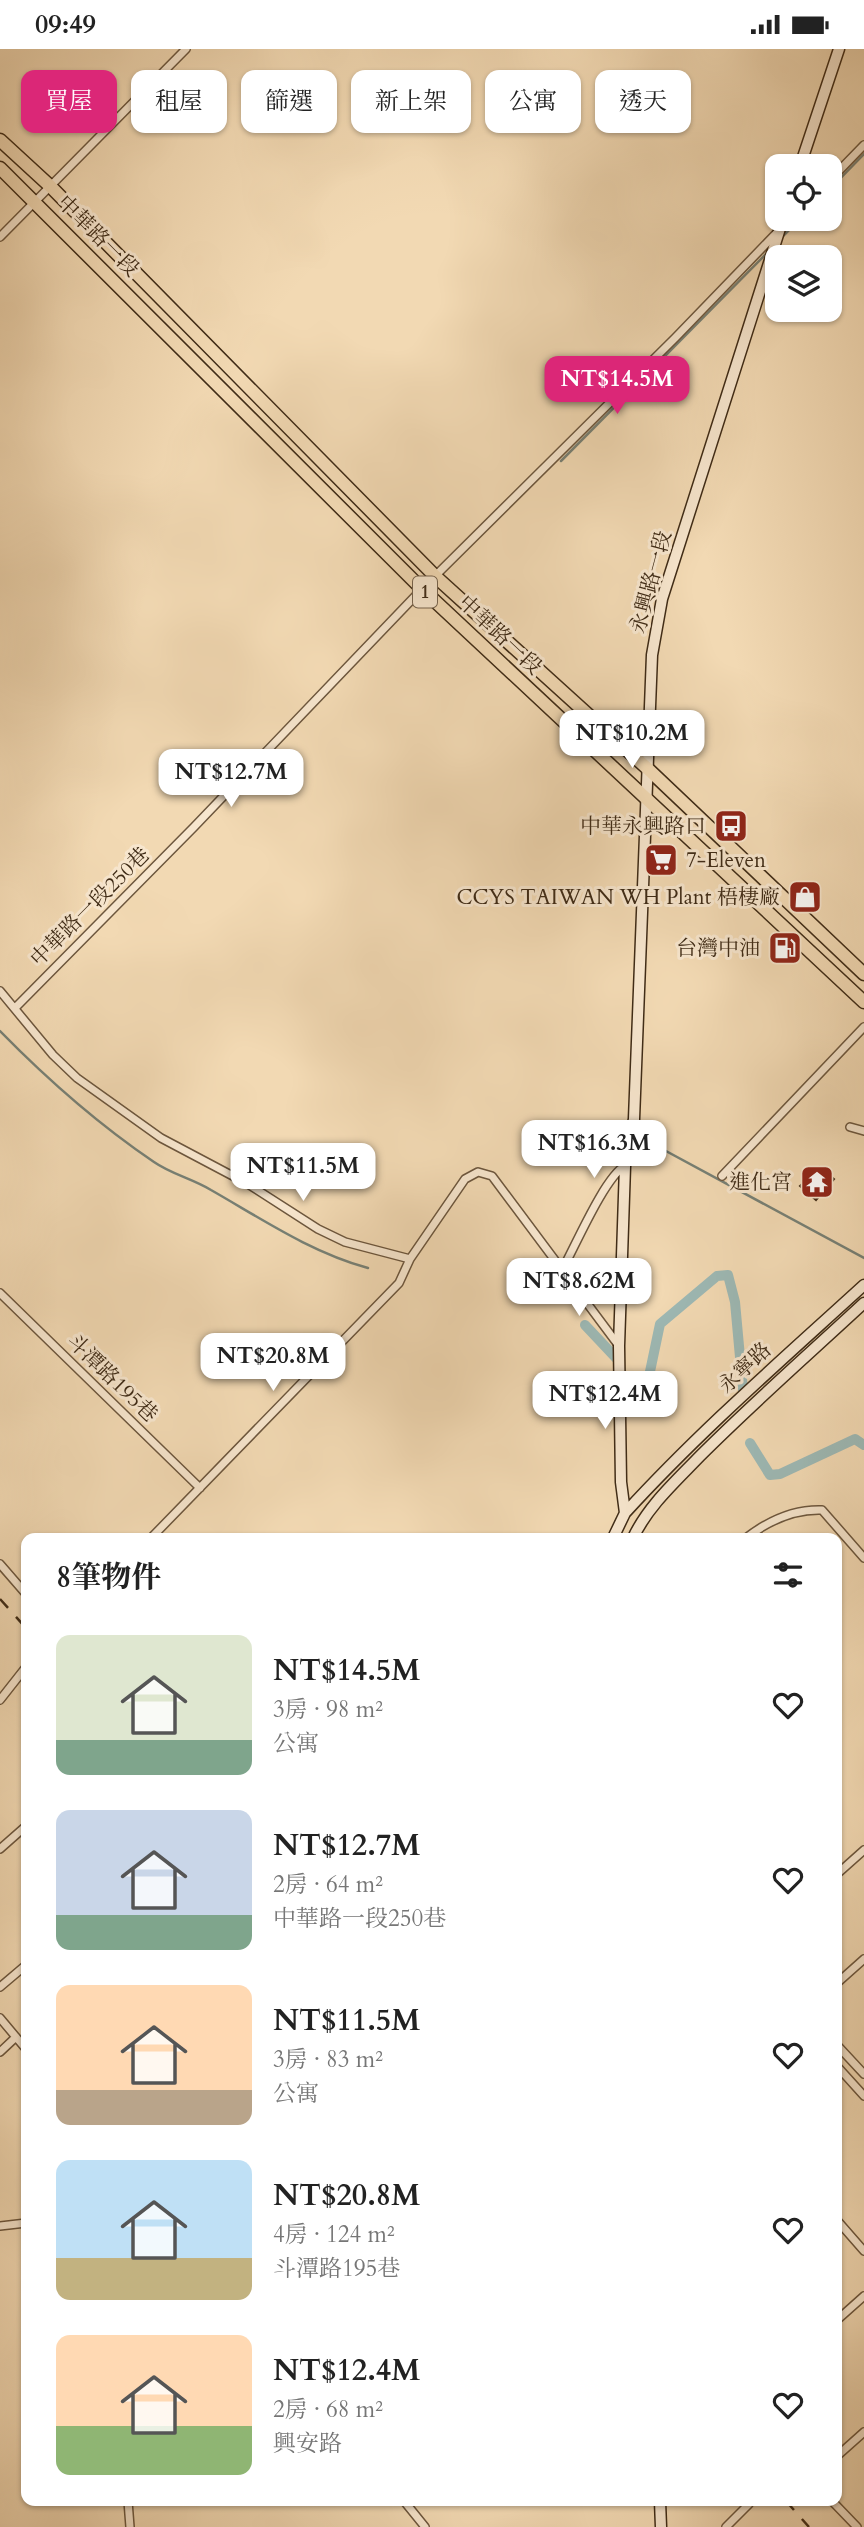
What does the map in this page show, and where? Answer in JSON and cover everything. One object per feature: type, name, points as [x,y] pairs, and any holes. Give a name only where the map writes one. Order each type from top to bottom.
[{"type":"main road","name":"中華路一段","points":[[0,140],[50,186],[436,577],[648,769],[864,974]]},
{"type":"main road","name":"中華路一段","points":[[0,168],[422,589],[646,795],[864,1002]]},
{"type":"street","points":[[0,237],[186,49]]},
{"type":"street","points":[[804,154],[839,49]]},
{"type":"street","points":[[842,168],[864,145]]},
{"type":"street","name":"中華路一段250巷","points":[[16,1007],[774,231]]},
{"type":"street","name":"永興路一段","points":[[625,1513],[621,1482],[618,1346],[625,1166],[634,1119],[652,655],[662,599],[779,231]]},
{"type":"street","points":[[0,991],[16,1007],[53,1055],[77,1078],[161,1138],[248,1184],[318,1229],[345,1242],[410,1259]]},
{"type":"street","points":[[722,1176],[864,1027]]},
{"type":"street","points":[[850,1127],[864,1131]]},
{"type":"street","points":[[561,1272],[605,1189],[617,1170],[625,1166]]},
{"type":"street","points":[[156,1533],[399,1283],[410,1259],[458,1186],[478,1172],[492,1177],[618,1346]]},
{"type":"street","name":"永寧路","points":[[625,1513],[711,1426],[864,1285]]},
{"type":"street","name":"斗潭路195巷","points":[[0,1293],[200,1488]]},
{"type":"street","name":"永寧路","points":[[636,1533],[662,1495],[731,1425],[864,1303]]},
{"type":"street","points":[[753,1533],[801,1510],[822,1510],[864,1558]]},
{"type":"street","points":[[615,1533],[625,1513],[640,1524]]},
{"type":"street","points":[[0,1564],[21,1588]]},
{"type":"street","points":[[0,1700],[21,1673]]},
{"type":"street","points":[[0,1849],[21,1830]]},
{"type":"street","points":[[842,1870],[864,1850]]},
{"type":"street","points":[[842,1979],[864,1959]]},
{"type":"street","points":[[0,1987],[21,1969]]},
{"type":"street","points":[[0,2018],[21,2043]]},
{"type":"street","points":[[0,2052],[16,2037]]},
{"type":"street","points":[[842,2050],[864,2074]]},
{"type":"street","points":[[842,2072],[864,2096]]},
{"type":"street","points":[[0,2226],[21,2224]]},
{"type":"street","points":[[842,2226],[864,2251]]},
{"type":"street","points":[[842,2316],[864,2296]]},
{"type":"street","points":[[842,2452],[864,2432]]},
{"type":"street","points":[[128,2506],[130,2527]]},
{"type":"street","points":[[408,2506],[425,2527]]},
{"type":"street","points":[[660,2506],[661,2527]]},
{"type":"street","points":[[726,2527],[748,2506]]},
{"type":"street","points":[[837,2506],[857,2527]]},
{"type":"building","name":"進化宮","points":[[820,1167],[834,1179],[816,1200],[800,1186]]},
{"type":"waterway","points":[[842,177],[864,154]]},
{"type":"waterway","points":[[782,237],[788,231]]},
{"type":"waterway","points":[[561,461],[765,255]]},
{"type":"waterway","points":[[0,1031],[74,1100],[154,1162],[204,1186],[306,1244],[368,1268]]},
{"type":"waterway","points":[[653,1144],[864,1258]]},
{"type":"waterway","points":[[633,1376],[648,1381],[660,1324],[717,1276],[728,1275],[735,1302],[743,1390]]},
{"type":"waterway","points":[[585,1325],[617,1359]]},
{"type":"waterway","points":[[750,1443],[770,1475],[780,1474],[855,1439],[864,1445]]},
{"type":"railway","points":[[0,1599],[21,1622]]},
{"type":"railway","points":[[790,2506],[809,2527]]},
{"type":"place","name":"中華永興路口","points":[[731,826]]},
{"type":"place","name":"7-Eleven","points":[[661,860]]},
{"type":"place","name":"CCYS TAIWAN WH Plant 梧棲廠","points":[[805,897]]},
{"type":"place","name":"台灣中油","points":[[785,948]]},
{"type":"place","name":"進化宮","points":[[817,1182]]}]
